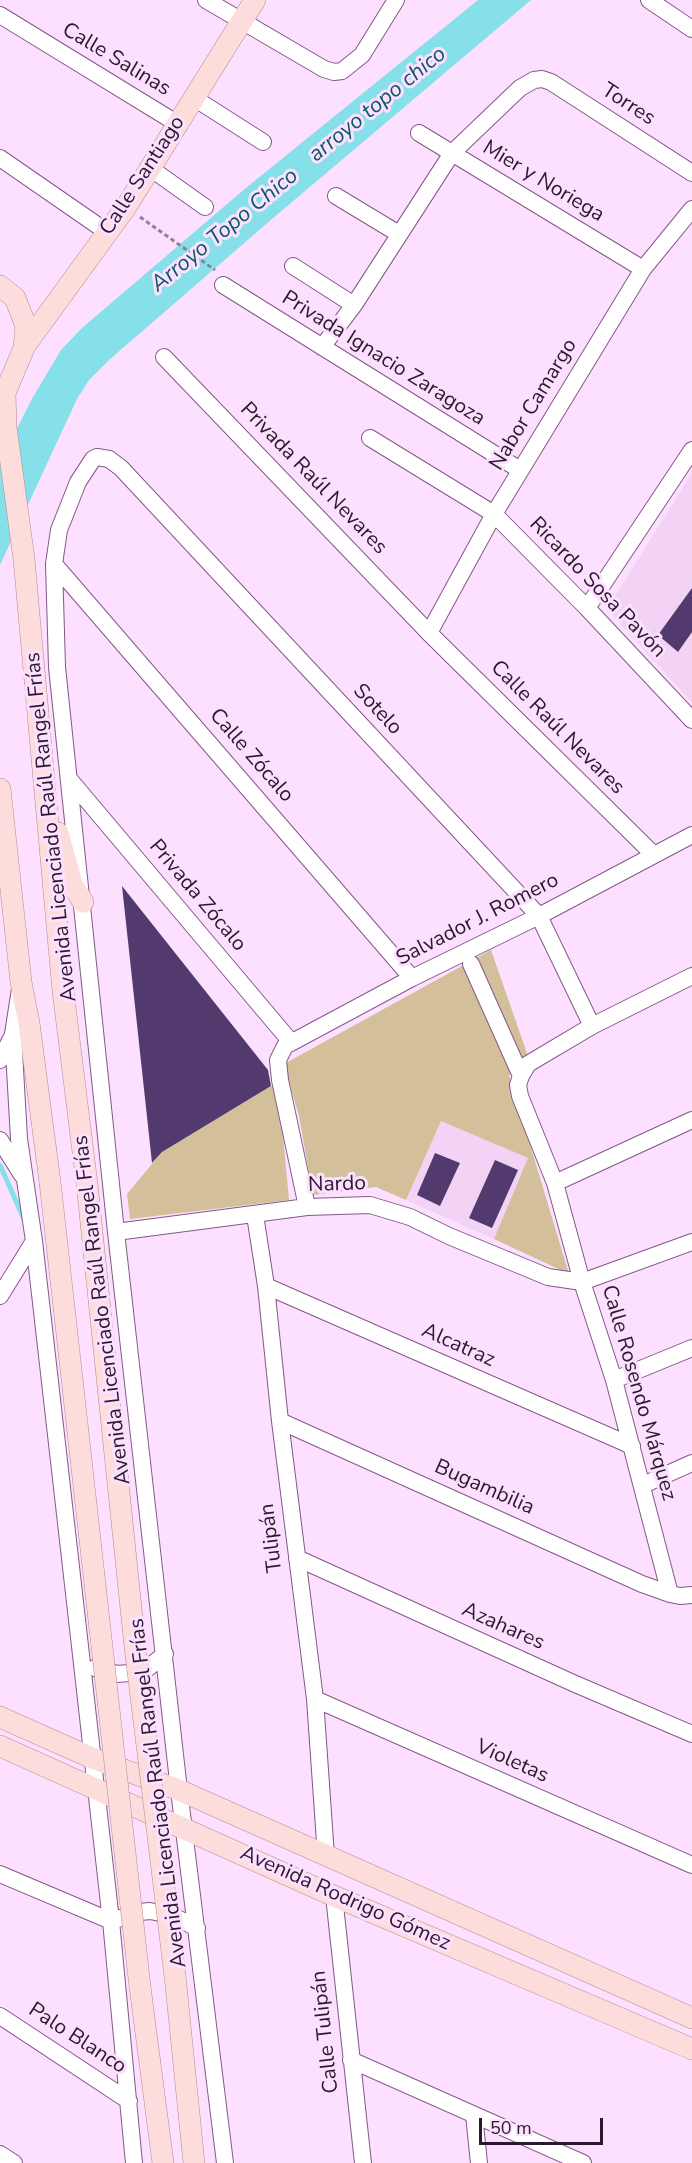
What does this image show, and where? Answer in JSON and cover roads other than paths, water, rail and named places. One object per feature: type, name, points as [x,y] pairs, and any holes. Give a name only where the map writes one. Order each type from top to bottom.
[{"type":"main road","name":"Calle Santiago","points":[[24,348],[126,207],[255,0]]},
{"type":"main road","points":[[0,286],[15,298],[26,326],[24,348],[5,393],[6,427],[24,559],[63,991],[87,1184],[135,1647],[175,1976],[194,2163]]},
{"type":"main road","points":[[0,789],[21,982],[29,1023],[50,1182],[140,1988],[163,2163]]},
{"type":"main road","points":[[46,808],[60,837],[72,884],[83,902]]},
{"type":"main road","name":"Avenida Rodrigo Gómez","points":[[0,1717],[92,1758],[179,1790],[692,2018]]},
{"type":"main road","name":"Avenida Rodrigo Gómez","points":[[0,1746],[334,1896],[692,2049]]},
{"type":"street","points":[[206,0],[324,69],[342,71],[362,55],[396,0]]},
{"type":"street","points":[[649,0],[692,29]]},
{"type":"street","name":"Calle Salinas","points":[[0,15],[178,124]]},
{"type":"street","name":"Torres","points":[[452,153],[520,88],[538,78],[551,82],[692,173]]},
{"type":"street","points":[[194,98],[263,142]]},
{"type":"street","name":"Mier y Noriega","points":[[419,133],[644,269]]},
{"type":"street","points":[[322,347],[354,305],[452,153]]},
{"type":"street","points":[[0,158],[107,232]]},
{"type":"street","points":[[150,168],[205,207]]},
{"type":"street","points":[[336,196],[399,234]]},
{"type":"street","name":"Nabor Camargo","points":[[429,633],[494,514],[644,269],[692,209]]},
{"type":"street","points":[[293,266],[354,305]]},
{"type":"street","name":"Privada Ignacio Zaragoza","points":[[221,279],[322,347],[520,470]]},
{"type":"street","name":"Privada Raúl Nevares","points":[[164,357],[429,633]]},
{"type":"street","name":"Ricardo Sosa Pavón","points":[[370,438],[494,514],[587,608],[692,720]]},
{"type":"street","points":[[587,608],[692,450]]},
{"type":"street","name":"Sotelo","points":[[93,459],[97,457],[109,459],[121,468],[538,916],[591,1026]]},
{"type":"street","name":"Avenida Licenciado Raúl Rangel Frías","points":[[93,459],[84,471],[59,530],[54,564],[57,667],[116,1232],[183,1827],[225,2163]]},
{"type":"street","name":"Calle Zócalo","points":[[54,564],[412,978]]},
{"type":"street","name":"Calle Raúl Nevares","points":[[429,633],[654,855]]},
{"type":"street","name":"Privada Zócalo","points":[[70,780],[288,1044]]},
{"type":"street","name":"Salvador J. Romero","points":[[288,1044],[692,835]]},
{"type":"street","name":"Calle Rosendo Márquez","points":[[471,964],[525,1070],[518,1085],[520,1096],[555,1182],[582,1282],[614,1380],[670,1594]]},
{"type":"street","points":[[525,1070],[591,1026],[692,975]]},
{"type":"street","points":[[21,982],[13,1034],[19,1139],[34,1241],[111,1921],[134,2163]]},
{"type":"street","points":[[0,1060],[13,1034]]},
{"type":"street","points":[[288,1044],[278,1060],[280,1080],[307,1207]]},
{"type":"street","points":[[555,1182],[692,1119]]},
{"type":"street","points":[[0,1140],[26,1180]]},
{"type":"street","name":"Nardo","points":[[116,1232],[307,1207],[370,1205],[390,1209],[410,1217],[448,1236],[548,1277],[582,1282]]},
{"type":"street","name":"Tulipán","points":[[255,1215],[266,1286],[280,1422],[315,1700],[326,1856]]},
{"type":"street","points":[[0,1296],[34,1241]]},
{"type":"street","points":[[582,1282],[692,1242]]},
{"type":"street","name":"Alcatraz","points":[[266,1286],[632,1446]]},
{"type":"street","points":[[614,1380],[692,1348]]},
{"type":"street","name":"Bugambilia","points":[[280,1422],[642,1584],[670,1594]]},
{"type":"street","points":[[643,1485],[692,1463]]},
{"type":"street","name":"Azahares","points":[[297,1558],[573,1683],[692,1734]]},
{"type":"street","points":[[670,1594],[680,1596],[692,1594]]},
{"type":"street","points":[[81,1655],[91,1666],[117,1674],[148,1668],[165,1653]]},
{"type":"street","name":"Violetas","points":[[315,1700],[692,1865]]},
{"type":"street","points":[[0,1874],[111,1921],[150,1911],[171,1915],[197,1928]]},
{"type":"street","name":"Calle Tulipán","points":[[334,1896],[363,2163]]},
{"type":"street","name":"Palo Blanco","points":[[0,2016],[129,2101]]},
{"type":"street","points":[[351,2060],[583,2163]]},
{"type":"street","points":[[474,2115],[479,2163]]},
{"type":"street","points":[[0,2154],[14,2163]]},
{"type":"water","points":[[478,0],[531,0],[272,219],[109,360],[89,380],[77,399],[0,565],[0,462],[33,397],[61,350],[82,328],[247,187]]},
{"type":"waterway","points":[[0,1165],[24,1219]]},
{"type":"water label","name":"arroyo topo chico","points":[[378,105]]},
{"type":"water label","name":"Arroyo Topo Chico","points":[[225,231]]}]
